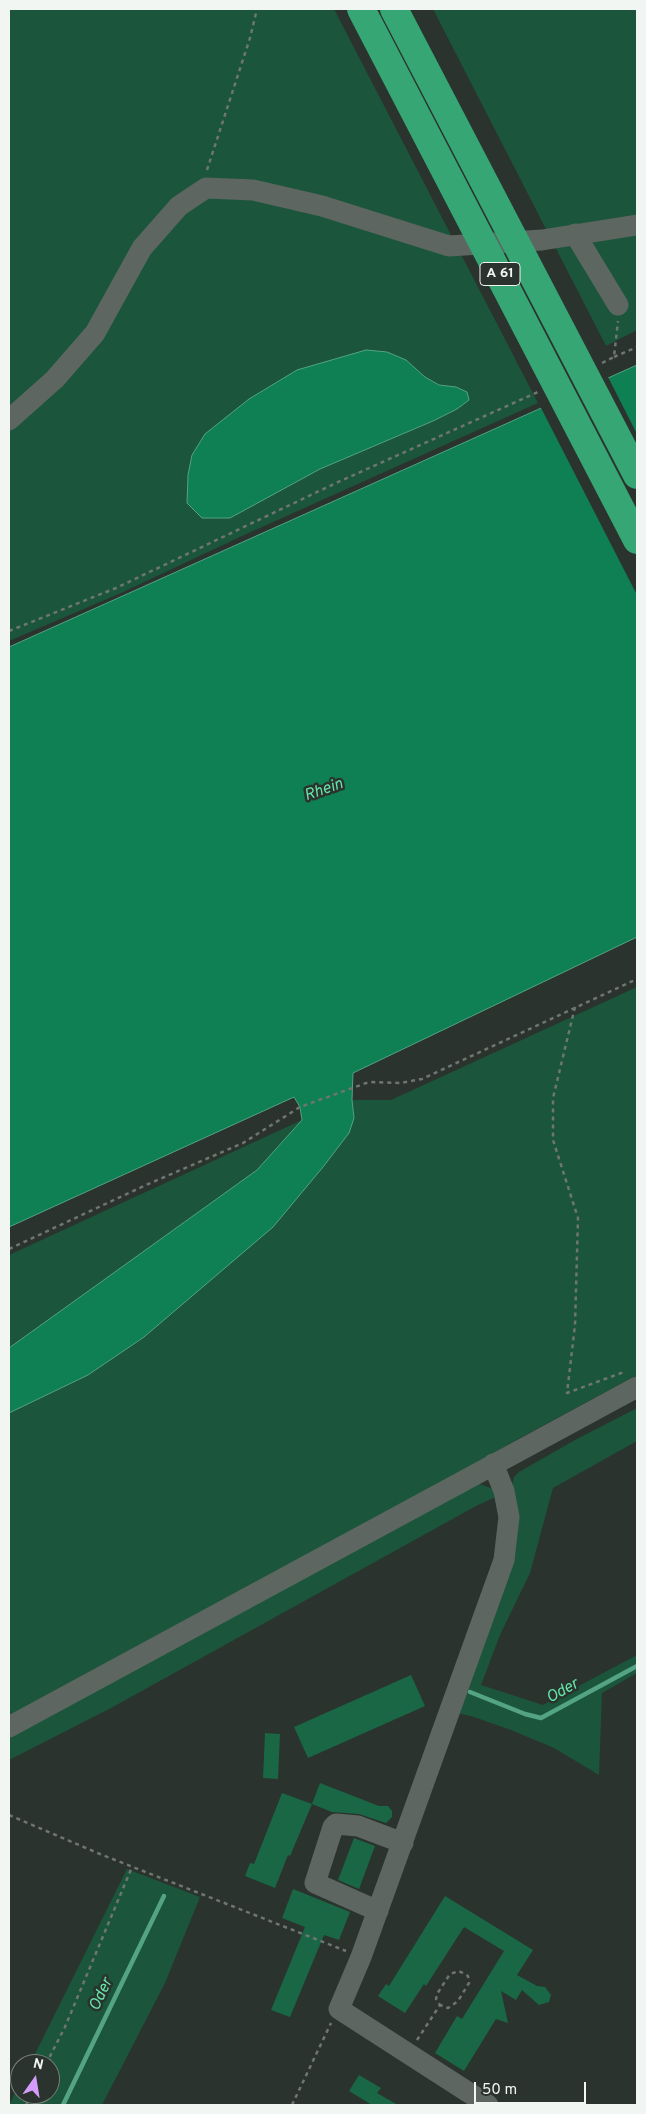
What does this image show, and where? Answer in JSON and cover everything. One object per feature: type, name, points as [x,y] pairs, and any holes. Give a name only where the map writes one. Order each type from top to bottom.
[{"type":"highway","name":"A 61","points":[[361,9],[637,540]]},
{"type":"highway","name":"A 61","points":[[394,9],[637,475]]},
{"type":"street","points":[[9,420],[55,378],[94,333],[142,248],[179,206],[206,188],[253,190],[322,206],[449,246],[542,240],[637,225]]},
{"type":"street","points":[[575,234],[618,305]]},
{"type":"street","points":[[9,1727],[493,1464],[634,1378]]},
{"type":"street","points":[[488,2105],[339,2009],[378,1911],[504,1560],[509,1517],[504,1491],[493,1464]]},
{"type":"street","points":[[378,1911],[315,1883],[333,1827],[336,1824],[350,1825],[402,1843]]},
{"type":"path","points":[[206,188],[208,166],[250,38],[257,9]]},
{"type":"path","points":[[614,357],[618,305]]},
{"type":"path","points":[[597,365],[637,347]]},
{"type":"path","points":[[9,631],[116,588],[336,483],[544,389]]},
{"type":"path","points":[[9,1249],[146,1185],[243,1143],[300,1107],[369,1082],[400,1083],[422,1078],[637,979]]},
{"type":"path","points":[[575,1007],[554,1098],[553,1140],[578,1218],[575,1325],[567,1393],[634,1378]]},
{"type":"path","points":[[9,1815],[361,1957]]},
{"type":"path","points":[[51,2054],[65,2027],[132,1866]]},
{"type":"path","points":[[459,1970],[468,1976],[469,1983],[458,2001],[448,2008],[440,2005],[436,1999],[437,1994],[450,1974],[459,1970]]},
{"type":"path","points":[[408,2054],[440,2005]]},
{"type":"path","points":[[292,2105],[339,2009]]},
{"type":"shaded area","points":[[9,9],[334,9],[538,403],[242,536],[121,593],[9,641]],"holes":[[[406,360],[425,377],[439,385],[456,387],[469,400],[457,409],[433,421],[203,518],[187,503],[188,475],[192,455]]]},
{"type":"shaded area","points":[[433,9],[637,9],[637,330],[606,346]]},
{"type":"shaded area","points":[[637,987],[637,1375],[518,1439],[367,1525],[9,1718],[9,1413],[88,1375],[144,1337],[186,1301],[354,1118],[352,1100],[391,1100]]},
{"type":"shaded area","points":[[302,1120],[257,1170],[9,1348],[9,1255]]},
{"type":"shaded area","points":[[637,1408],[637,1441],[553,1488],[530,1573],[500,1635],[481,1685],[543,1705],[637,1655],[637,1673],[602,1693],[599,1775],[554,1748],[511,1730],[471,1716],[456,1713],[514,1477],[519,1472],[575,1440]]},
{"type":"shaded area","points":[[479,1484],[491,1488],[500,1495],[476,1506],[111,1708],[9,1760],[9,1734]]},
{"type":"shaded area","points":[[127,1869],[200,1897],[165,1983],[102,2105],[9,2105],[10,2103],[60,2104],[60,2054],[35,2054]]},
{"type":"water","points":[[366,350],[387,352],[406,360],[425,377],[439,385],[456,387],[467,392],[469,400],[457,409],[433,421],[320,469],[230,518],[202,518],[187,503],[188,475],[192,455],[205,434],[249,399],[297,370]]},
{"type":"water","name":"Rhein","points":[[637,365],[637,937],[353,1073],[352,1100],[354,1118],[349,1133],[273,1227],[144,1337],[88,1375],[9,1413],[9,1348],[257,1170],[302,1120],[300,1107],[294,1097],[9,1227],[9,647]]},
{"type":"pier","points":[[607,375],[637,434],[637,595],[540,406]]},
{"type":"building","points":[[411,1675],[425,1706],[308,1758],[294,1727]]},
{"type":"building","points":[[265,1733],[280,1734],[278,1779],[263,1778]]},
{"type":"building","points":[[320,1783],[379,1806],[388,1806],[392,1811],[392,1817],[386,1823],[359,1814],[332,1812],[312,1804]]},
{"type":"building","points":[[282,1793],[312,1804],[275,1888],[245,1876],[250,1863],[254,1864]]},
{"type":"building","points":[[354,1838],[375,1846],[359,1889],[338,1880]]},
{"type":"building","points":[[293,1889],[350,1912],[339,1940],[324,1935],[290,2017],[271,2010],[305,1927],[282,1918]]},
{"type":"building","points":[[445,1896],[533,1950],[517,1975],[537,1986],[545,1987],[551,1995],[549,2002],[539,2005],[522,1990],[516,2000],[501,1991],[508,2023],[496,2019],[464,2071],[435,2053],[457,2016],[462,2019],[504,1951],[464,1927],[426,1986],[424,1984],[405,2013],[378,1996],[386,1984],[389,1986]]},
{"type":"building","points":[[359,2075],[381,2088],[377,2093],[398,2105],[372,2105],[349,2091]]},
{"type":"waterway","name":"Oder","points":[[470,1692],[525,1714],[541,1718],[637,1666]]},
{"type":"waterway","name":"Oder","points":[[63,2105],[164,1896]]}]
